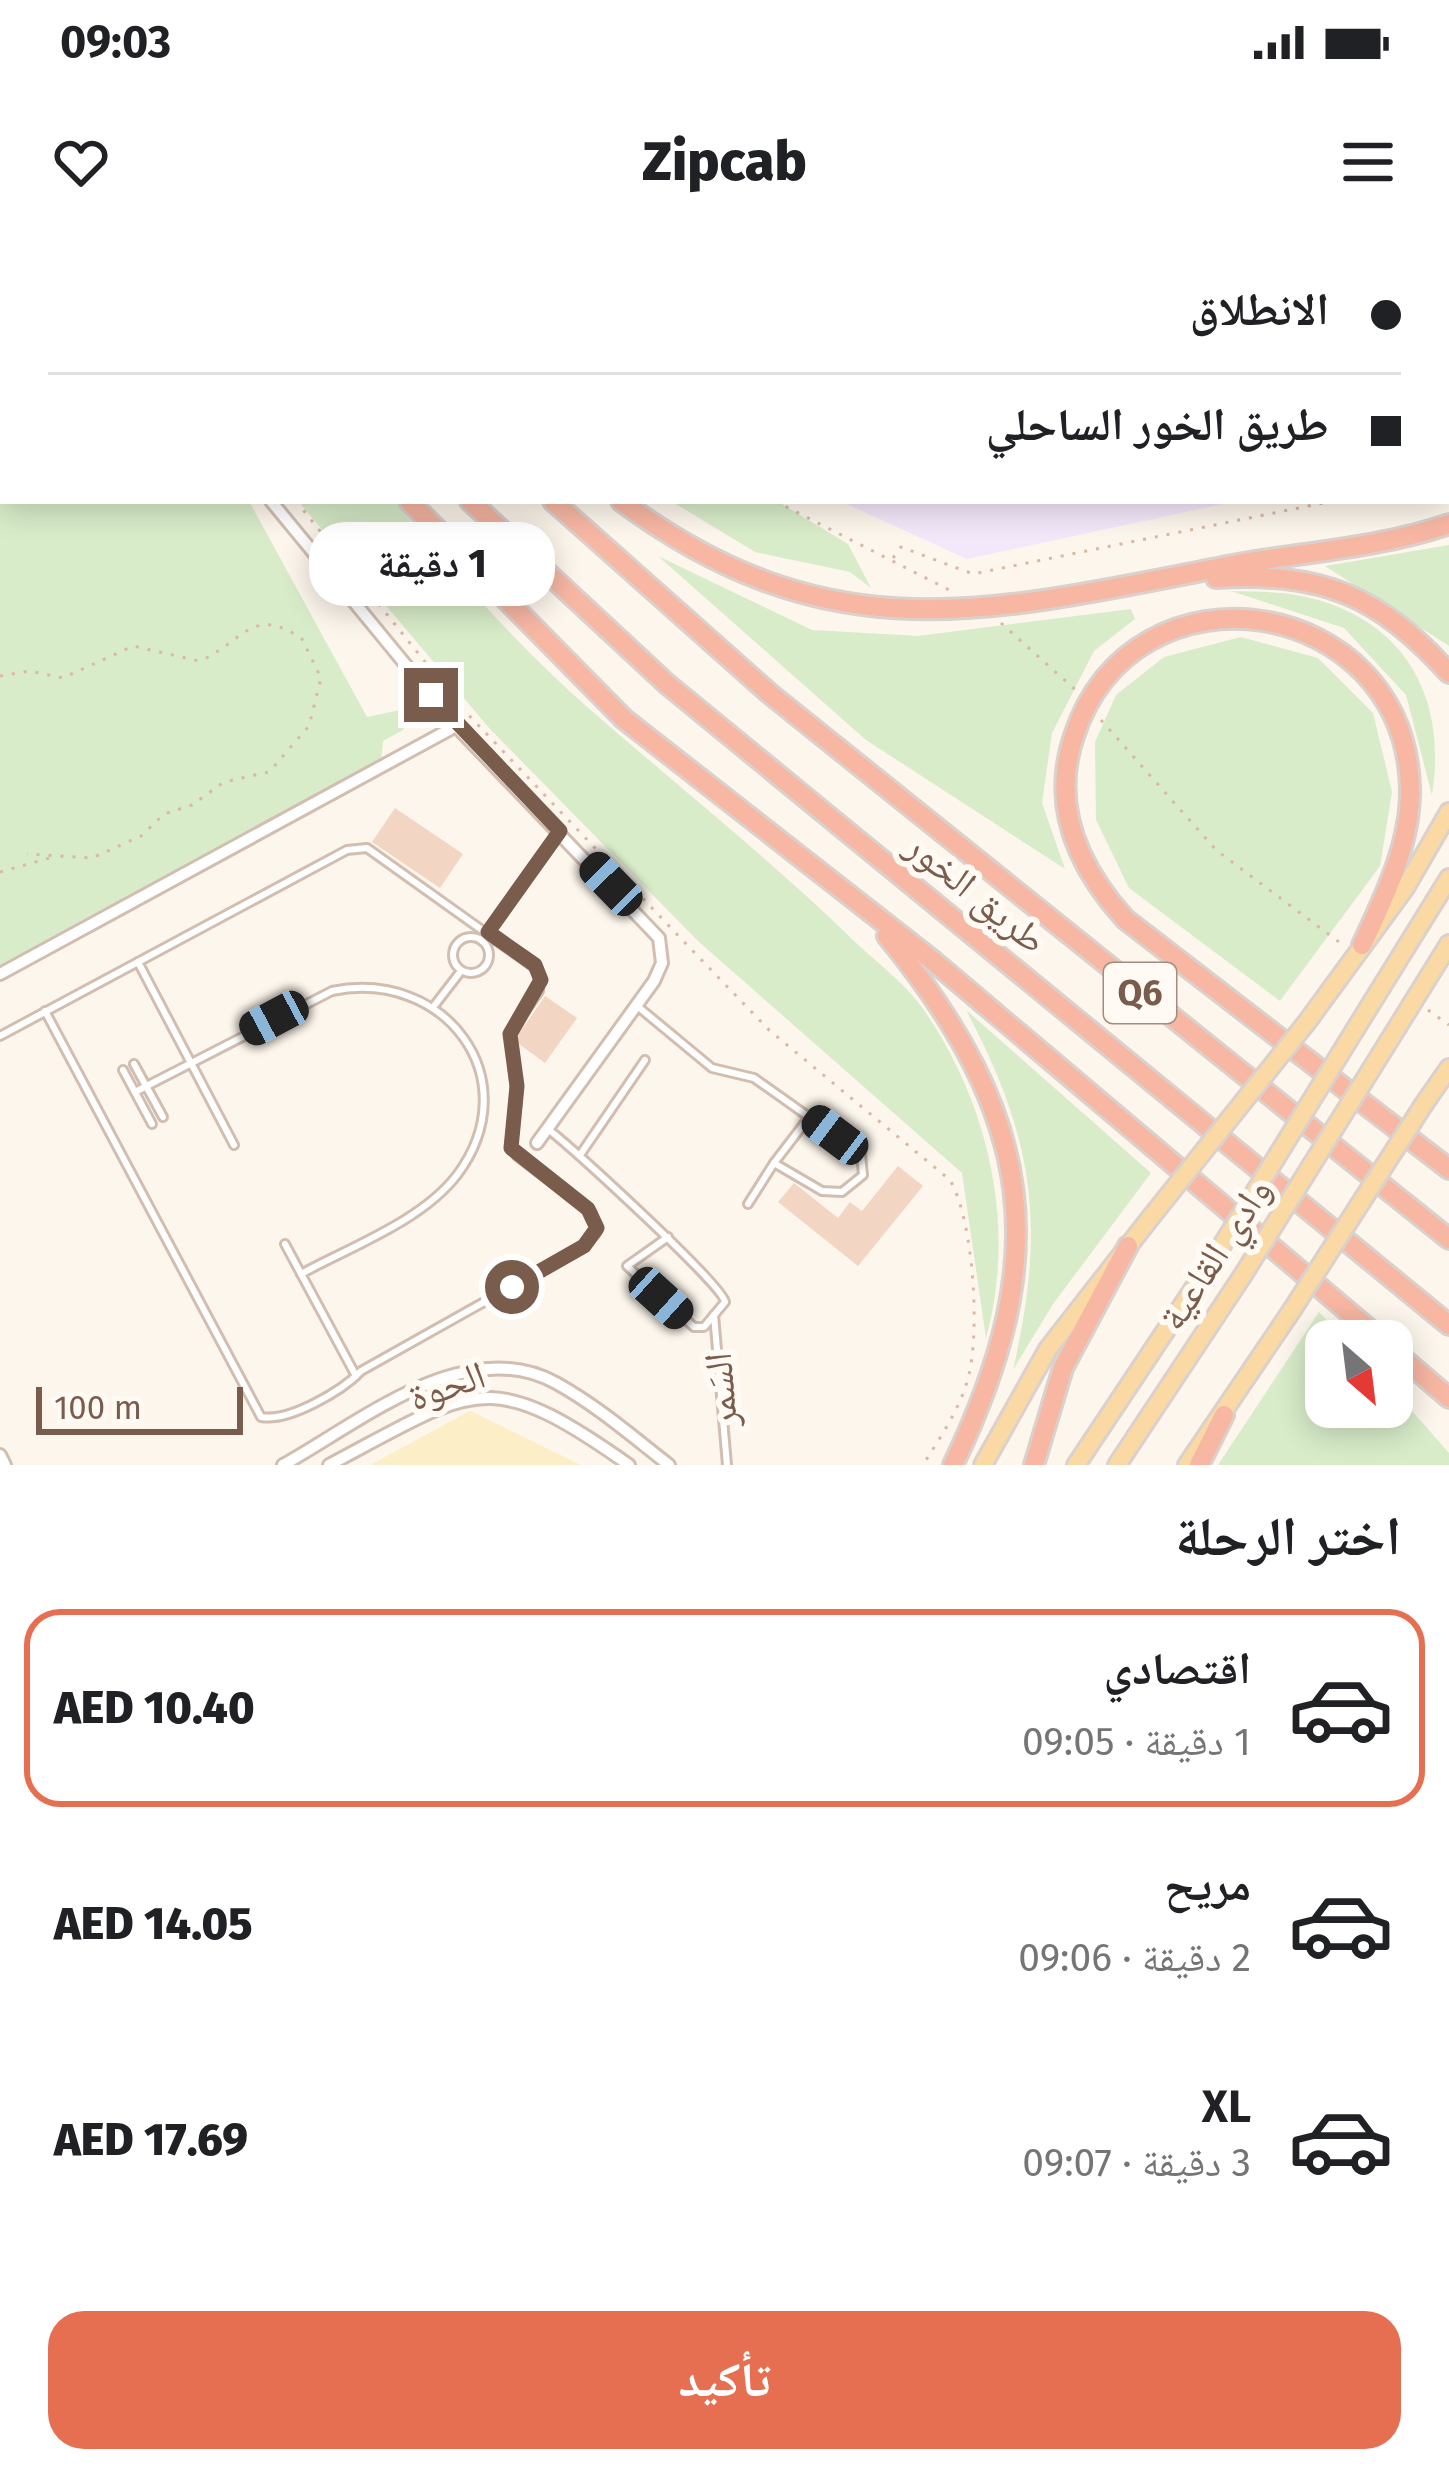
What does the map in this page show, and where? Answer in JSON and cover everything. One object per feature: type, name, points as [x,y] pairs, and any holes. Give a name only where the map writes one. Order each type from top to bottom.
[{"type":"highway","points":[[412,504],[624,719],[873,919],[948,973],[1358,1320]]},
{"type":"highway","name":"طريق الخور","points":[[473,504],[668,684],[1449,1325]]},
{"type":"highway","name":"طريق الخور","points":[[556,504],[770,693],[1449,1239]]},
{"type":"highway","points":[[625,504],[738,573],[826,602],[912,612],[995,608],[1449,524]]},
{"type":"highway","points":[[1152,581],[1280,578],[1342,592],[1400,620],[1449,673]]},
{"type":"highway","points":[[1354,947],[1389,887],[1410,792],[1406,750],[1392,711],[1369,676],[1337,648],[1300,629],[1259,618],[1216,618],[1175,628],[1137,648],[1105,677],[1081,712],[1067,756],[1064,801],[1074,845],[1095,885],[1126,919],[1449,1169]]},
{"type":"highway","points":[[873,919],[929,987],[983,1081],[1008,1148],[1019,1218],[1016,1289],[1001,1351],[953,1465]]},
{"type":"highway","points":[[1034,1465],[1063,1368],[1128,1246]]},
{"type":"highway","points":[[1413,1366],[1449,1398]]},
{"type":"highway","points":[[1422,1374],[1449,1414]]},
{"type":"highway","points":[[1199,1465],[1224,1415]]},
{"type":"main road","points":[[983,1465],[1040,1362],[1307,1022],[1354,947],[1405,888],[1449,812]]},
{"type":"main road","name":"وادي القاعية","points":[[1076,1465],[1216,1255],[1449,878]]},
{"type":"main road","name":"وادي القاعية","points":[[1117,1465],[1243,1275],[1449,944]]},
{"type":"main road","points":[[1186,1465],[1224,1415],[1449,1068]]},
{"type":"street","points":[[273,504],[456,726],[659,938],[663,950],[654,981],[537,1143]]},
{"type":"street","points":[[0,974],[415,754],[456,726]]},
{"type":"street","name":"الحوة","points":[[283,1465],[441,1379],[503,1368],[554,1382],[669,1465]]},
{"type":"street","name":"الحوة","points":[[329,1465],[437,1408],[487,1396],[516,1399],[554,1414],[629,1465]]},
{"type":"street","points":[[0,1455],[5,1465]]},
{"type":"lane","points":[[482,941],[560,831]]},
{"type":"lane","points":[[0,1036],[46,1011],[138,962],[357,847],[372,850],[535,965],[541,980],[510,1034],[517,1086],[511,1148],[588,1209],[596,1233],[584,1246],[356,1376],[278,1418],[261,1417],[252,1409],[46,1011]]},
{"type":"lane","points":[[468,938],[482,941],[489,956],[485,967],[474,973],[462,970],[454,961],[458,943],[468,938]]},
{"type":"lane","points":[[138,962],[234,1144]]},
{"type":"lane","points":[[434,1006],[462,970]]},
{"type":"lane","points":[[135,1092],[332,991],[394,989],[434,1006],[462,1037],[483,1084],[479,1130],[468,1158],[431,1201],[301,1274]]},
{"type":"lane","points":[[636,1005],[712,1068],[754,1078],[861,1154],[863,1175],[842,1192],[822,1191],[774,1163]]},
{"type":"lane","points":[[580,1155],[645,1060]]},
{"type":"lane","points":[[134,1064],[163,1117]]},
{"type":"lane","points":[[123,1070],[152,1124]]},
{"type":"lane","points":[[748,1204],[809,1116]]},
{"type":"lane","points":[[548,1129],[668,1237],[627,1261],[628,1269],[694,1327],[704,1327],[714,1316]]},
{"type":"lane","name":"السَمر","points":[[668,1237],[680,1256],[726,1296],[714,1316],[727,1465]]},
{"type":"lane","points":[[285,1244],[356,1376]]},
{"type":"path","points":[[298,504],[462,708],[769,1030],[950,1180],[962,1209],[975,1336],[968,1381],[923,1465]]},
{"type":"path","points":[[781,504],[964,599]]},
{"type":"path","points":[[893,559],[901,547],[916,549],[974,574],[1319,504]]},
{"type":"path","points":[[989,615],[1079,693]]},
{"type":"path","points":[[0,676],[30,670],[63,679],[118,650],[140,645],[200,661],[258,625],[296,634],[317,664],[320,690],[315,712],[277,766],[218,784],[192,805],[164,814],[142,836],[100,855],[27,854]]},
{"type":"path","points":[[1092,710],[1153,785],[1216,850],[1354,947]]},
{"type":"path","points":[[0,872],[55,856]]},
{"type":"path","points":[[1422,1005],[1449,1025]]},
{"type":"shaded area","points":[[847,504],[1223,504],[967,559]]},
{"type":"green space","points":[[0,504],[251,504],[367,717],[400,710],[409,718],[403,730],[383,741],[381,762],[0,968]]},
{"type":"green space","points":[[301,504],[397,504],[540,663],[790,881],[917,1000],[965,1086],[991,1168],[999,1253],[986,1338],[962,1173],[699,942],[490,729]]},
{"type":"green space","points":[[676,504],[782,504],[848,544],[871,588],[850,572],[755,552]]},
{"type":"green space","points":[[1449,545],[1449,646],[1325,566]]},
{"type":"green space","points":[[658,556],[812,630],[918,636],[1131,609],[1135,619],[1094,651],[1052,733],[1042,803],[1065,869],[866,740]]},
{"type":"green space","points":[[1231,591],[1288,594],[1332,604],[1388,638],[1423,690],[1432,722],[1432,795],[1406,695],[1344,628]]},
{"type":"green space","points":[[1241,637],[1318,658],[1373,713],[1392,792],[1380,866],[1280,1001],[1129,888],[1096,820],[1095,742],[1116,695],[1164,657]]},
{"type":"green space","points":[[966,1010],[1151,1173],[1053,1304],[1013,1370],[1029,1271],[1028,1185],[1007,1101]]},
{"type":"green space","points":[[1305,1333],[1305,1428],[1413,1428],[1413,1412],[1449,1453],[1449,1465],[1218,1465]]},
{"type":"sand","points":[[471,1411],[581,1465],[370,1465]]},
{"type":"building","points":[[395,808],[463,854],[440,888],[372,842]]},
{"type":"building","points":[[545,996],[577,1018],[545,1063],[519,1044],[518,1035]]},
{"type":"building","points":[[898,1166],[923,1186],[858,1266],[778,1202],[794,1183],[838,1218],[850,1202],[862,1211]]},
{"type":"route","points":[[431,695],[560,831],[488,932],[535,965],[541,980],[510,1034],[517,1086],[511,1148],[588,1209],[597,1228],[584,1246],[512,1287]]}]
